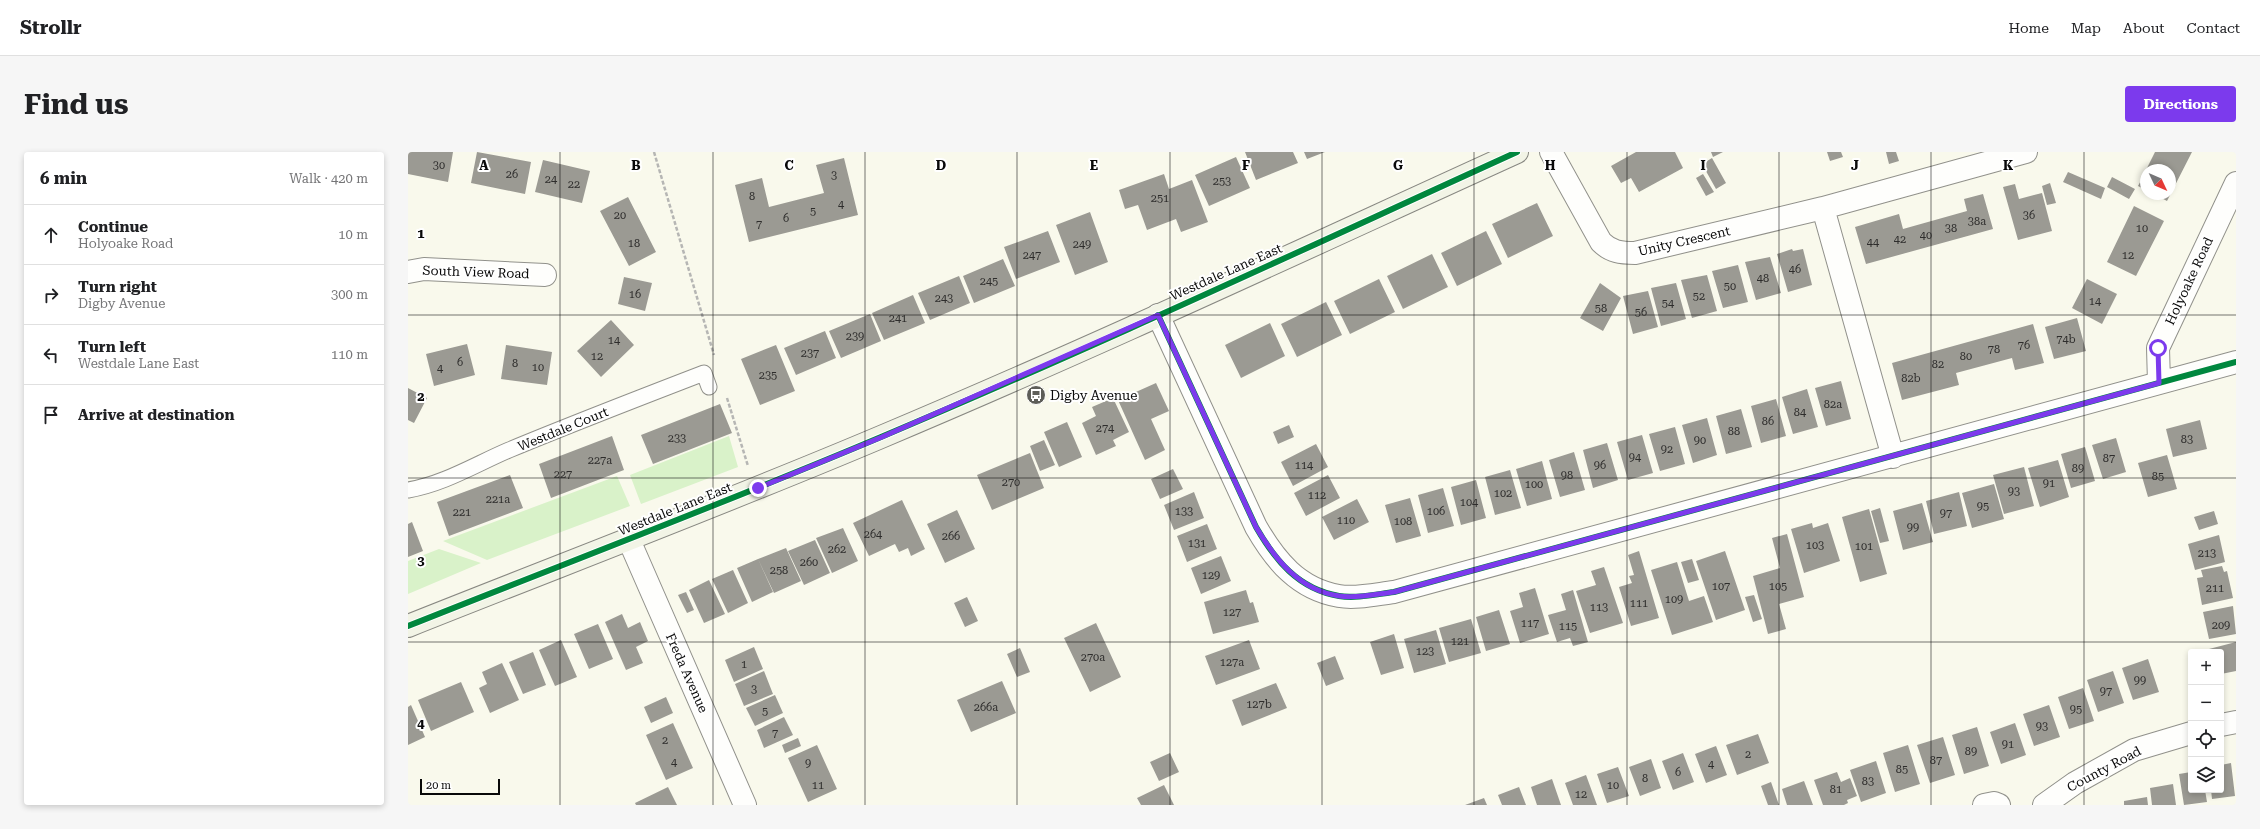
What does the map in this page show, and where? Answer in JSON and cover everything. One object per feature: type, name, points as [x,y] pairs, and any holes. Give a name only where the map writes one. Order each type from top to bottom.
[{"type":"street","name":"Westdale Lane East","points":[[408,626],[629,540],[882,437],[1158,315],[1517,152]]},
{"type":"street","name":"Unity Crescent","points":[[1551,152],[1601,242],[1608,249],[1620,253],[1635,253],[1822,208],[2026,152]]},
{"type":"street","name":"Holyoake Road","points":[[2159,383],[2158,348],[2236,183]]},
{"type":"street","points":[[1822,208],[1893,457]]},
{"type":"street","name":"South View Road","points":[[408,272],[424,270],[545,275]]},
{"type":"street","points":[[1158,315],[1256,527],[1269,550],[1287,571],[1309,586],[1339,596],[1394,592],[1893,457],[2236,362]]},
{"type":"street","name":"Freda Avenue","points":[[629,540],[745,805]]},
{"type":"street","points":[[2224,724],[2236,722]]},
{"type":"street","name":"County Road","points":[[2044,805],[2075,783],[2134,750],[2188,734]]},
{"type":"street","points":[[1984,805],[1994,803],[1999,805]]},
{"type":"lane","name":"Westdale Court","points":[[408,490],[423,487],[458,474],[508,450],[704,373],[709,387]]},
{"type":"path","points":[[654,152],[716,358]]},
{"type":"path","points":[[727,397],[746,461]]},
{"type":"green space","points":[[729,436],[738,467],[641,504],[630,475]]},
{"type":"green space","points":[[617,476],[630,506],[487,560],[443,541]]},
{"type":"green space","points":[[439,549],[481,563],[408,594],[408,561]]},
{"type":"building","points":[[408,152],[453,152],[448,182],[408,174]]},
{"type":"building","points":[[477,152],[531,162],[525,194],[471,183]]},
{"type":"building","points":[[1245,152],[1293,152],[1298,163],[1256,180]]},
{"type":"building","points":[[1304,152],[1325,152],[1307,159]]},
{"type":"building","points":[[1636,152],[1675,152],[1683,168],[1639,192],[1631,178],[1621,183],[1611,166]]},
{"type":"building","points":[[1711,152],[1723,152],[1713,157]]},
{"type":"building","points":[[1827,152],[1841,152],[1843,157],[1830,161]]},
{"type":"building","points":[[1886,152],[1896,152],[1899,161],[1889,164]]},
{"type":"building","points":[[2155,152],[2192,152],[2176,183],[2176,164],[2149,164]]},
{"type":"building","points":[[1236,157],[1250,188],[1209,206],[1195,175]]},
{"type":"building","points":[[844,158],[858,215],[749,242],[735,185],[762,178],[769,207],[824,193],[816,165]]},
{"type":"building","points":[[1712,158],[1726,183],[1716,189],[1702,164]]},
{"type":"building","points":[[543,160],[590,171],[582,203],[535,192]]},
{"type":"building","points":[[2068,172],[2105,188],[2101,199],[2063,182]]},
{"type":"building","points":[[1164,174],[1169,189],[1192,180],[1208,222],[1181,232],[1176,219],[1147,230],[1138,205],[1125,209],[1119,190]]},
{"type":"building","points":[[1703,174],[1714,192],[1706,196],[1696,178]]},
{"type":"building","points":[[2112,177],[2135,189],[2129,199],[2107,187]]},
{"type":"building","points":[[2050,183],[2056,203],[2047,205],[2042,186]]},
{"type":"building","points":[[2015,184],[2019,199],[2042,193],[2052,231],[2018,240],[2003,187]]},
{"type":"building","points":[[1983,194],[1993,229],[1866,264],[1855,227],[1899,214],[1903,229],[1967,211],[1964,199]]},
{"type":"building","points":[[628,197],[656,252],[629,266],[600,211]]},
{"type":"building","points":[[1537,203],[1553,236],[1508,258],[1492,224]]},
{"type":"building","points":[[2134,206],[2164,221],[2136,276],[2107,262]]},
{"type":"building","points":[[1090,212],[1108,262],[1075,275],[1056,225]]},
{"type":"building","points":[[1048,231],[1060,262],[1016,279],[1004,247]]},
{"type":"building","points":[[1486,231],[1502,264],[1457,286],[1441,253]]},
{"type":"building","points":[[1792,249],[1793,251],[1803,249],[1812,285],[1788,292],[1777,254]]},
{"type":"building","points":[[1432,254],[1448,287],[1403,309],[1387,276]]},
{"type":"building","points":[[1770,257],[1781,293],[1756,300],[1745,262]]},
{"type":"building","points":[[1003,259],[1015,286],[974,303],[963,276]]},
{"type":"building","points":[[1738,265],[1748,302],[1723,308],[1712,271]]},
{"type":"building","points":[[1707,275],[1717,311],[1692,318],[1681,280]]},
{"type":"building","points":[[959,276],[970,303],[930,320],[918,293]]},
{"type":"building","points":[[624,277],[652,283],[645,311],[618,304]]},
{"type":"building","points":[[1379,279],[1395,312],[1350,334],[1334,301]]},
{"type":"building","points":[[2087,279],[2117,294],[2102,324],[2072,308]]},
{"type":"building","points":[[1600,283],[1621,298],[1603,331],[1580,318]]},
{"type":"building","points":[[1676,283],[1686,319],[1661,326],[1651,288]]},
{"type":"building","points":[[1648,291],[1658,327],[1633,334],[1623,296]]},
{"type":"building","points":[[913,295],[925,323],[884,340],[872,313]]},
{"type":"building","points":[[1326,302],[1342,335],[1297,357],[1281,324]]},
{"type":"building","points":[[870,314],[881,341],[841,358],[829,331]]},
{"type":"building","points":[[2077,318],[2086,351],[2054,359],[2045,327]]},
{"type":"building","points":[[611,320],[634,345],[601,377],[577,351]]},
{"type":"building","points":[[1270,323],[1285,356],[1241,378],[1225,345]]},
{"type":"building","points":[[2033,324],[2044,363],[2015,370],[2012,358],[1956,373],[1959,385],[1902,400],[1892,363]]},
{"type":"building","points":[[825,331],[836,358],[796,375],[784,348]]},
{"type":"building","points":[[467,344],[475,375],[434,386],[426,354]]},
{"type":"building","points":[[506,345],[552,352],[547,385],[501,379]]},
{"type":"building","points":[[776,345],[795,391],[760,405],[741,359]]},
{"type":"building","points":[[1841,381],[1851,419],[1826,426],[1815,388]]},
{"type":"building","points":[[1156,383],[1169,411],[1151,419],[1165,450],[1145,460],[1118,400]]},
{"type":"building","points":[[408,388],[427,398],[414,423],[408,420]]},
{"type":"building","points":[[1807,389],[1818,427],[1793,434],[1782,397]]},
{"type":"building","points":[[1113,398],[1129,432],[1113,440],[1116,446],[1096,455],[1082,423],[1096,416],[1092,407]]},
{"type":"building","points":[[1776,399],[1786,436],[1761,443],[1751,406]]},
{"type":"building","points":[[720,404],[732,433],[653,464],[641,435]]},
{"type":"building","points":[[1741,409],[1752,447],[1726,454],[1716,416]]},
{"type":"building","points":[[1707,418],[1717,455],[1693,463],[1682,425]]},
{"type":"building","points":[[2200,420],[2207,449],[2173,457],[2166,429]]},
{"type":"building","points":[[1067,422],[1082,457],[1059,467],[1044,432]]},
{"type":"building","points":[[1289,425],[1294,437],[1278,444],[1273,432]]},
{"type":"building","points":[[1675,427],[1685,464],[1660,471],[1649,434]]},
{"type":"building","points":[[1642,435],[1653,473],[1628,480],[1617,442]]},
{"type":"building","points":[[612,436],[624,470],[551,498],[539,464]]},
{"type":"building","points":[[2116,438],[2126,472],[2103,479],[2092,445]]},
{"type":"building","points":[[1044,440],[1055,465],[1040,471],[1030,446]]},
{"type":"building","points":[[1607,443],[1618,480],[1593,488],[1583,450]]},
{"type":"building","points":[[1316,444],[1328,467],[1293,486],[1281,462]]},
{"type":"building","points":[[2085,447],[2095,481],[2071,488],[2061,454]]},
{"type":"building","points":[[1574,452],[1585,490],[1560,497],[1549,460]]},
{"type":"building","points":[[1030,453],[1044,488],[992,510],[977,475]]},
{"type":"building","points":[[2167,455],[2177,489],[2148,497],[2138,463]]},
{"type":"building","points":[[2058,460],[2069,497],[2040,507],[2028,468]]},
{"type":"building","points":[[1542,461],[1552,499],[1527,506],[1516,469]]},
{"type":"building","points":[[2024,467],[2034,506],[2004,514],[1993,475]]},
{"type":"building","points":[[1173,469],[1183,489],[1160,499],[1151,479]]},
{"type":"building","points":[[1510,470],[1521,508],[1495,515],[1485,477]]},
{"type":"building","points":[[510,475],[523,508],[449,536],[437,502]]},
{"type":"building","points":[[1328,475],[1340,498],[1306,516],[1294,493]]},
{"type":"building","points":[[1476,480],[1486,518],[1461,525],[1451,487]]},
{"type":"building","points":[[1994,484],[2004,519],[1972,528],[1962,493]]},
{"type":"building","points":[[1443,488],[1454,526],[1428,533],[1418,495]]},
{"type":"building","points":[[1194,492],[1204,518],[1174,530],[1164,505]]},
{"type":"building","points":[[1959,492],[1967,526],[1934,534],[1926,501]]},
{"type":"building","points":[[1410,498],[1421,536],[1396,543],[1385,505]]},
{"type":"building","points":[[1357,499],[1369,522],[1334,540],[1322,517]]},
{"type":"building","points":[[902,500],[925,549],[911,556],[908,548],[899,552],[895,544],[869,556],[853,523]]},
{"type":"building","points":[[1922,503],[1933,542],[1903,550],[1893,511]]},
{"type":"building","points":[[1880,508],[1889,541],[1880,543],[1871,511]]},
{"type":"building","points":[[1869,509],[1887,574],[1860,582],[1842,517]]},
{"type":"building","points":[[957,510],[975,549],[945,563],[927,524]]},
{"type":"building","points":[[2214,511],[2218,524],[2199,530],[2194,517]]},
{"type":"building","points":[[412,522],[423,551],[408,557],[408,524]]},
{"type":"building","points":[[1812,523],[1813,528],[1828,523],[1840,561],[1804,573],[1791,529]]},
{"type":"building","points":[[1207,524],[1217,549],[1187,562],[1177,536]]},
{"type":"building","points":[[843,528],[858,561],[832,573],[816,538]]},
{"type":"building","points":[[1787,534],[1804,597],[1779,604],[1786,629],[1768,634],[1753,576],[1780,568],[1772,538]]},
{"type":"building","points":[[2219,535],[2225,562],[2195,570],[2188,544]]},
{"type":"building","points":[[815,540],[830,573],[804,585],[788,551]]},
{"type":"building","points":[[786,548],[801,581],[774,593],[758,559]]},
{"type":"building","points":[[1639,551],[1659,618],[1631,626],[1619,587],[1632,583],[1629,576],[1634,575],[1628,555]]},
{"type":"building","points":[[1725,551],[1745,610],[1716,620],[1696,561]]},
{"type":"building","points":[[1221,556],[1231,581],[1201,594],[1191,568]]},
{"type":"building","points":[[758,559],[773,592],[752,602],[737,568]]},
{"type":"building","points":[[1692,559],[1699,580],[1688,583],[1681,562]]},
{"type":"building","points":[[1677,562],[1689,601],[1704,596],[1713,622],[1672,635],[1651,570]]},
{"type":"building","points":[[2222,566],[2224,572],[2227,571],[2233,598],[2202,605],[2197,578],[2203,577],[2201,570]]},
{"type":"building","points":[[1604,567],[1623,623],[1590,633],[1576,591],[1596,585],[1591,571]]},
{"type":"building","points":[[733,570],[748,603],[728,613],[712,579]]},
{"type":"building","points":[[709,580],[725,614],[704,623],[689,590]]},
{"type":"building","points":[[1535,588],[1549,634],[1520,643],[1510,611],[1523,607],[1519,593]]},
{"type":"building","points":[[1246,590],[1250,603],[1253,602],[1259,622],[1213,634],[1204,602]]},
{"type":"building","points":[[1573,590],[1588,642],[1573,646],[1570,638],[1557,642],[1548,615],[1566,610],[1561,594]]},
{"type":"building","points":[[686,592],[694,610],[687,613],[678,595]]},
{"type":"building","points":[[1754,595],[1762,619],[1753,622],[1745,597]]},
{"type":"building","points":[[967,597],[978,621],[965,627],[954,603]]},
{"type":"building","points":[[2233,606],[2236,634],[2209,639],[2203,612]]},
{"type":"building","points":[[1499,610],[1510,644],[1486,651],[1476,617]]},
{"type":"building","points":[[622,614],[628,628],[640,622],[648,641],[636,647],[643,663],[626,670],[605,622]]},
{"type":"building","points":[[1471,619],[1481,653],[1449,662],[1439,628]]},
{"type":"building","points":[[1096,623],[1121,677],[1090,692],[1064,638]]},
{"type":"building","points":[[598,624],[613,659],[589,669],[574,634]]},
{"type":"building","points":[[1436,630],[1446,664],[1414,673],[1404,639]]},
{"type":"building","points":[[1394,634],[1404,668],[1381,675],[1370,642]]},
{"type":"building","points":[[561,640],[577,677],[555,686],[539,650]]},
{"type":"building","points":[[1249,640],[1260,669],[1216,685],[1205,656]]},
{"type":"building","points":[[2236,642],[2236,671],[2224,673],[2224,649],[2209,649]]},
{"type":"building","points":[[754,647],[763,669],[734,682],[725,660]]},
{"type":"building","points":[[1020,648],[1030,672],[1017,677],[1007,654]]},
{"type":"building","points":[[533,652],[546,685],[523,694],[509,662]]},
{"type":"building","points":[[1335,656],[1344,679],[1326,686],[1317,663]]},
{"type":"building","points":[[2148,659],[2159,692],[2133,700],[2122,668]]},
{"type":"building","points":[[502,663],[519,700],[490,713],[479,688],[487,684],[482,672]]},
{"type":"building","points":[[764,671],[773,694],[744,706],[735,684]]},
{"type":"building","points":[[2113,671],[2124,703],[2098,712],[2087,680]]},
{"type":"building","points":[[1002,681],[1016,713],[971,732],[957,700]]},
{"type":"building","points":[[461,682],[474,712],[431,731],[418,700]]},
{"type":"building","points":[[1276,683],[1287,708],[1242,726],[1232,700]]},
{"type":"building","points":[[2083,688],[2094,721],[2069,729],[2058,697]]},
{"type":"building","points":[[775,695],[783,713],[755,726],[746,708]]},
{"type":"building","points":[[666,697],[673,713],[651,723],[644,707]]},
{"type":"building","points":[[411,705],[425,737],[408,745],[408,707]]},
{"type":"building","points":[[2049,705],[2060,737],[2034,746],[2023,714]]},
{"type":"building","points":[[784,717],[793,735],[764,748],[757,730]]},
{"type":"building","points":[[673,723],[693,768],[666,780],[646,735]]},
{"type":"building","points":[[2015,723],[2026,755],[2001,764],[1990,732]]},
{"type":"building","points":[[1977,727],[1989,766],[1964,774],[1952,735]]},
{"type":"building","points":[[1758,734],[1769,763],[1737,775],[1726,745]]},
{"type":"building","points":[[1943,737],[1955,775],[1930,783],[1917,745]]},
{"type":"building","points":[[798,738],[801,746],[785,753],[782,745]]},
{"type":"building","points":[[817,745],[837,789],[808,802],[788,758]]},
{"type":"building","points":[[1908,745],[1920,784],[1895,792],[1883,753]]},
{"type":"building","points":[[1716,746],[1727,775],[1706,783],[1695,754]]},
{"type":"building","points":[[1170,753],[1179,772],[1159,781],[1150,762]]},
{"type":"building","points":[[1683,753],[1694,782],[1673,790],[1662,761]]},
{"type":"building","points":[[1651,759],[1661,788],[1640,796],[1629,767]]},
{"type":"building","points":[[1876,761],[1886,793],[1861,802],[1850,770]]},
{"type":"building","points":[[2231,763],[2235,796],[2212,799],[2211,793],[2224,793],[2224,764]]},
{"type":"building","points":[[1618,767],[1629,796],[1607,803],[1597,774]]},
{"type":"building","points":[[1837,772],[1841,782],[1850,778],[1857,796],[1847,800],[1848,803],[1844,805],[1823,805],[1814,780]]},
{"type":"building","points":[[2188,772],[2188,793],[2206,793],[2207,802],[2184,805],[2179,774]]},
{"type":"building","points":[[1586,775],[1597,805],[1573,805],[1565,783]]},
{"type":"building","points":[[1552,779],[1561,805],[1537,805],[1531,787]]},
{"type":"building","points":[[1804,781],[1813,805],[1787,805],[1782,789]]},
{"type":"building","points":[[1771,782],[1779,805],[1768,805],[1761,786]]},
{"type":"building","points":[[2173,784],[2176,805],[2152,805],[2150,788]]},
{"type":"building","points":[[1164,785],[1174,805],[1141,805],[1137,798]]},
{"type":"building","points":[[668,787],[677,805],[636,805],[635,803]]},
{"type":"building","points":[[1519,787],[1526,805],[1502,805],[1498,795]]},
{"type":"building","points":[[2147,797],[2148,805],[2124,805],[2124,801]]},
{"type":"building","points":[[1484,798],[1487,805],[1465,805]]},
{"type":"cycle path","points":[[408,626],[764,486],[961,403],[1200,297],[1517,152]]},
{"type":"cycle path","points":[[1158,315],[1256,527],[1263,539],[1271,551],[1289,571],[1300,580],[1311,587],[1324,592],[1346,597],[1359,597],[1394,592],[2236,362]]},
{"type":"place","name":"Digby Avenue","points":[[1036,395]]},
{"type":"route","points":[[758,488],[882,437],[1158,315],[1256,527],[1269,550],[1287,571],[1309,586],[1339,596],[1362,596],[1394,592],[1893,457],[2159,383],[2158,348]]}]
